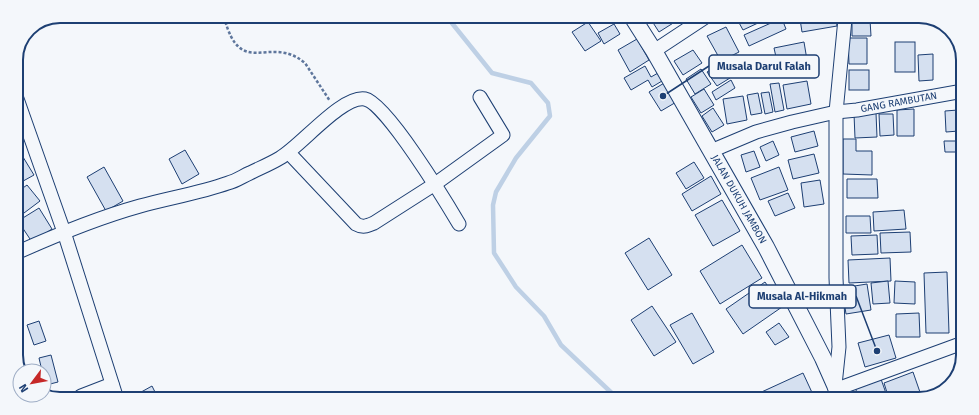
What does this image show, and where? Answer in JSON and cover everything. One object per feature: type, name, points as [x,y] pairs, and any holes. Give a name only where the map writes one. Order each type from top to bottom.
[{"type":"street","name":"JALAN DUKUH JAMBON","points":[[636,23],[654,51],[766,247],[823,358],[837,391]]},
{"type":"street","points":[[654,51],[696,23]]},
{"type":"street","points":[[845,23],[836,112],[836,278],[839,347],[837,391],[956,346]]},
{"type":"street","name":"GANG RAMBUTAN","points":[[711,151],[756,132],[792,122],[836,112],[857,110],[956,92]]},
{"type":"street","points":[[289,153],[356,224],[367,226],[435,184],[503,135],[480,97]]},
{"type":"street","points":[[23,251],[64,232],[139,206],[229,183],[289,153],[338,111],[355,100],[366,99],[371,101],[383,113],[402,136],[435,184],[459,224]]},
{"type":"street","points":[[23,116],[64,232],[114,390],[103,392]]},
{"type":"path","points":[[226,23],[232,39],[239,48],[246,52],[258,53],[278,51],[300,59],[338,111]]},
{"type":"building","points":[[589,23],[601,41],[585,51],[572,32]]},
{"type":"building","points":[[653,23],[673,23],[659,32]]},
{"type":"building","points":[[739,23],[758,23],[743,30]]},
{"type":"building","points":[[771,23],[784,23],[786,29],[749,46],[744,35]]},
{"type":"building","points":[[801,23],[837,23],[837,26],[802,32]]},
{"type":"building","points":[[852,23],[870,23],[871,36],[852,36]]},
{"type":"building","points":[[614,24],[620,34],[604,44],[598,33]]},
{"type":"building","points":[[726,27],[739,52],[721,61],[707,36]]},
{"type":"building","points":[[848,38],[867,38],[867,64],[849,64]]},
{"type":"building","points":[[637,39],[649,60],[630,72],[618,50]]},
{"type":"building","points":[[804,42],[807,60],[778,66],[774,48]]},
{"type":"building","points":[[895,42],[915,42],[915,72],[895,72]]},
{"type":"building","points":[[693,50],[702,63],[683,75],[674,61]]},
{"type":"building","points":[[933,54],[933,80],[919,81],[918,55]]},
{"type":"building","points":[[721,63],[730,78],[717,86],[707,72]]},
{"type":"building","points":[[645,66],[651,77],[658,73],[662,81],[652,87],[648,80],[631,90],[624,78]]},
{"type":"building","points":[[701,69],[711,84],[695,94],[686,79]]},
{"type":"building","points":[[849,70],[869,70],[869,90],[849,90]]},
{"type":"building","points":[[731,80],[735,88],[716,100],[712,92]]},
{"type":"building","points":[[807,81],[811,104],[787,109],[783,85]]},
{"type":"building","points":[[666,82],[678,101],[661,111],[649,92]]},
{"type":"building","points":[[779,83],[784,110],[775,112],[770,84]]},
{"type":"building","points":[[704,89],[714,105],[701,113],[691,97]]},
{"type":"building","points":[[769,92],[773,112],[765,114],[761,93]]},
{"type":"building","points":[[758,93],[762,113],[751,115],[747,95]]},
{"type":"building","points":[[743,96],[747,120],[727,124],[723,99]]},
{"type":"building","points":[[713,108],[724,125],[712,132],[702,116]]},
{"type":"building","points":[[914,109],[914,136],[897,136],[897,110]]},
{"type":"building","points":[[956,110],[956,131],[946,132],[945,111]]},
{"type":"building","points":[[876,113],[877,137],[855,138],[854,114]]},
{"type":"building","points":[[879,114],[893,114],[894,135],[880,136]]},
{"type":"building","points":[[814,131],[818,146],[795,152],[791,137]]},
{"type":"building","points":[[843,139],[856,139],[856,151],[872,151],[872,175],[843,174]]},
{"type":"building","points":[[773,141],[779,155],[766,161],[760,147]]},
{"type":"building","points":[[944,141],[956,141],[956,152],[945,152]]},
{"type":"building","points":[[185,150],[199,174],[182,184],[169,159]]},
{"type":"building","points":[[754,151],[760,167],[746,172],[741,155]]},
{"type":"building","points":[[814,154],[819,173],[793,179],[788,160]]},
{"type":"building","points":[[23,157],[34,175],[23,181]]},
{"type":"building","points":[[694,162],[704,178],[686,189],[676,173]]},
{"type":"building","points":[[104,167],[123,201],[106,211],[87,177]]},
{"type":"building","points":[[779,167],[788,190],[760,200],[751,178]]},
{"type":"building","points":[[711,176],[721,194],[692,211],[682,194]]},
{"type":"building","points":[[847,179],[877,179],[878,198],[847,198]]},
{"type":"building","points":[[820,180],[824,204],[804,207],[801,183]]},
{"type":"building","points":[[27,185],[40,201],[23,214],[23,188]]},
{"type":"building","points":[[788,193],[795,208],[775,216],[768,201]]},
{"type":"building","points":[[722,200],[740,231],[713,246],[695,215]]},
{"type":"building","points":[[39,208],[52,229],[32,242],[23,228],[23,218]]},
{"type":"building","points":[[904,210],[906,229],[874,231],[873,212]]},
{"type":"building","points":[[846,216],[870,216],[871,233],[846,233]]},
{"type":"building","points":[[910,232],[911,252],[881,253],[880,233]]},
{"type":"building","points":[[877,235],[878,254],[852,255],[851,236]]},
{"type":"building","points":[[649,238],[672,275],[648,290],[625,253]]},
{"type":"building","points":[[742,245],[762,278],[720,304],[700,271]]},
{"type":"building","points":[[890,258],[891,281],[849,283],[848,260]]},
{"type":"building","points":[[947,272],[949,333],[926,333],[924,273]]},
{"type":"building","points":[[888,281],[890,303],[873,304],[871,283]]},
{"type":"building","points":[[895,281],[915,282],[915,304],[894,303]]},
{"type":"building","points":[[765,282],[782,307],[743,334],[726,309]]},
{"type":"building","points":[[867,284],[871,310],[846,314],[842,288]]},
{"type":"building","points":[[652,306],[676,342],[654,356],[631,320]]},
{"type":"building","points":[[692,313],[714,352],[693,364],[670,325]]},
{"type":"building","points":[[919,313],[920,337],[896,337],[896,314]]},
{"type":"building","points":[[39,321],[46,341],[34,345],[27,325]]},
{"type":"building","points":[[779,323],[789,337],[775,345],[766,332]]},
{"type":"building","points":[[889,335],[896,358],[865,367],[858,343]]},
{"type":"building","points":[[51,355],[58,382],[52,384],[52,363],[40,363],[39,358]]},
{"type":"building","points":[[913,372],[920,392],[887,392],[884,383]]},
{"type":"building","points":[[803,373],[812,392],[762,392]]},
{"type":"building","points":[[881,379],[886,392],[857,392],[855,387]]},
{"type":"building","points":[[152,386],[155,392],[141,392]]},
{"type":"waterway","points":[[452,23],[492,73],[531,83],[548,103],[550,116],[516,158],[496,192],[493,205],[494,253],[516,287],[544,316],[561,345],[611,392]]},
{"type":"place","name":"Musala Darul Falah","points":[[663,96]]},
{"type":"place","name":"Musala Al-Hikmah","points":[[877,351]]}]
